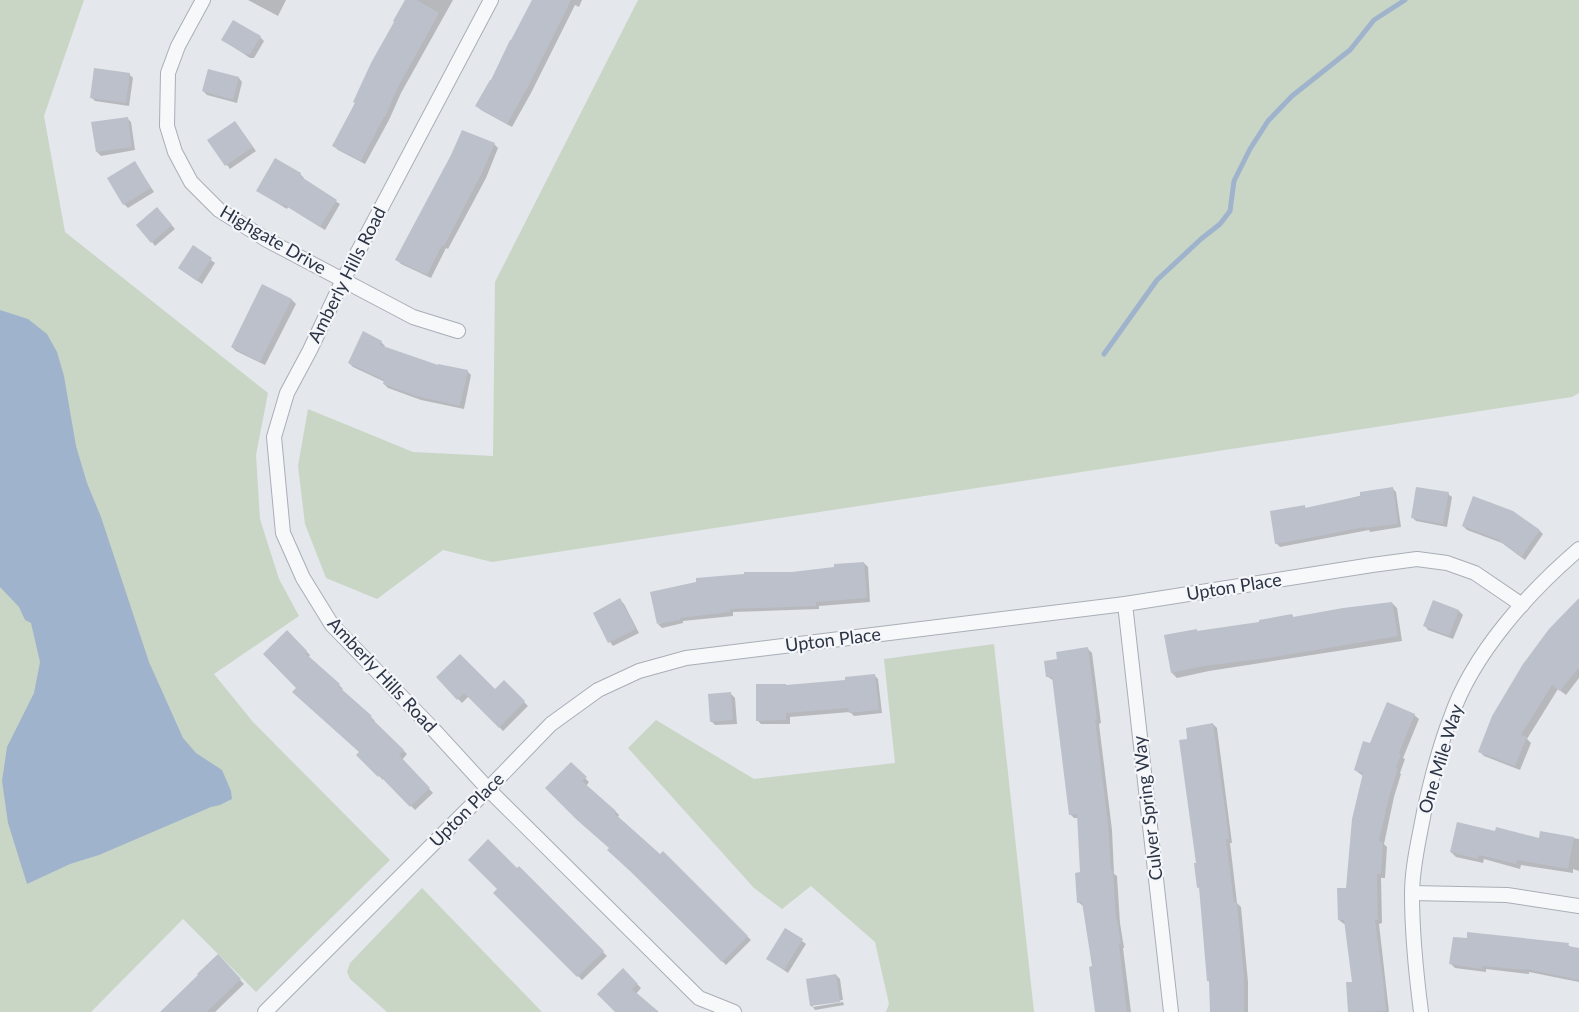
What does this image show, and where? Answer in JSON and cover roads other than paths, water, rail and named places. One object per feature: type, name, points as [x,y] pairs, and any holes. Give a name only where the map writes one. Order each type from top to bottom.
[{"type":"street","name":"Highgate Drive","points":[[203,0],[178,46],[168,73],[167,126],[175,152],[191,182],[219,210],[267,240],[413,317],[458,331]]},
{"type":"street","name":"Amberly Hills Road","points":[[491,0],[343,280],[310,350],[287,393],[274,437],[283,533],[303,578],[332,624],[488,789],[699,998],[734,1012]]},
{"type":"street","name":"One Mile Way","points":[[1421,1012],[1416,971],[1412,893],[1416,851],[1430,783],[1451,715],[1468,678],[1493,640],[1522,605],[1557,568],[1579,549]]},
{"type":"street","name":"Upton Place","points":[[265,1012],[551,724],[598,690],[639,671],[686,658],[1125,604],[1417,559],[1447,563],[1475,573],[1522,605]]},
{"type":"street","name":"Culver Spring Way","points":[[1125,604],[1172,1012]]},
{"type":"street","points":[[1412,893],[1508,894],[1579,906]]},
{"type":"water","points":[[0,310],[28,319],[47,334],[57,352],[64,376],[76,446],[149,662],[183,738],[196,753],[222,770],[231,791],[232,799],[99,855],[70,864],[27,884],[8,823],[2,781],[7,747],[34,693],[40,662],[31,623],[25,620],[19,607],[0,587]]},
{"type":"waterway","points":[[1104,354],[1157,280],[1220,224],[1230,211],[1234,181],[1250,149],[1268,121],[1292,96],[1350,50],[1374,20],[1405,0]]}]
